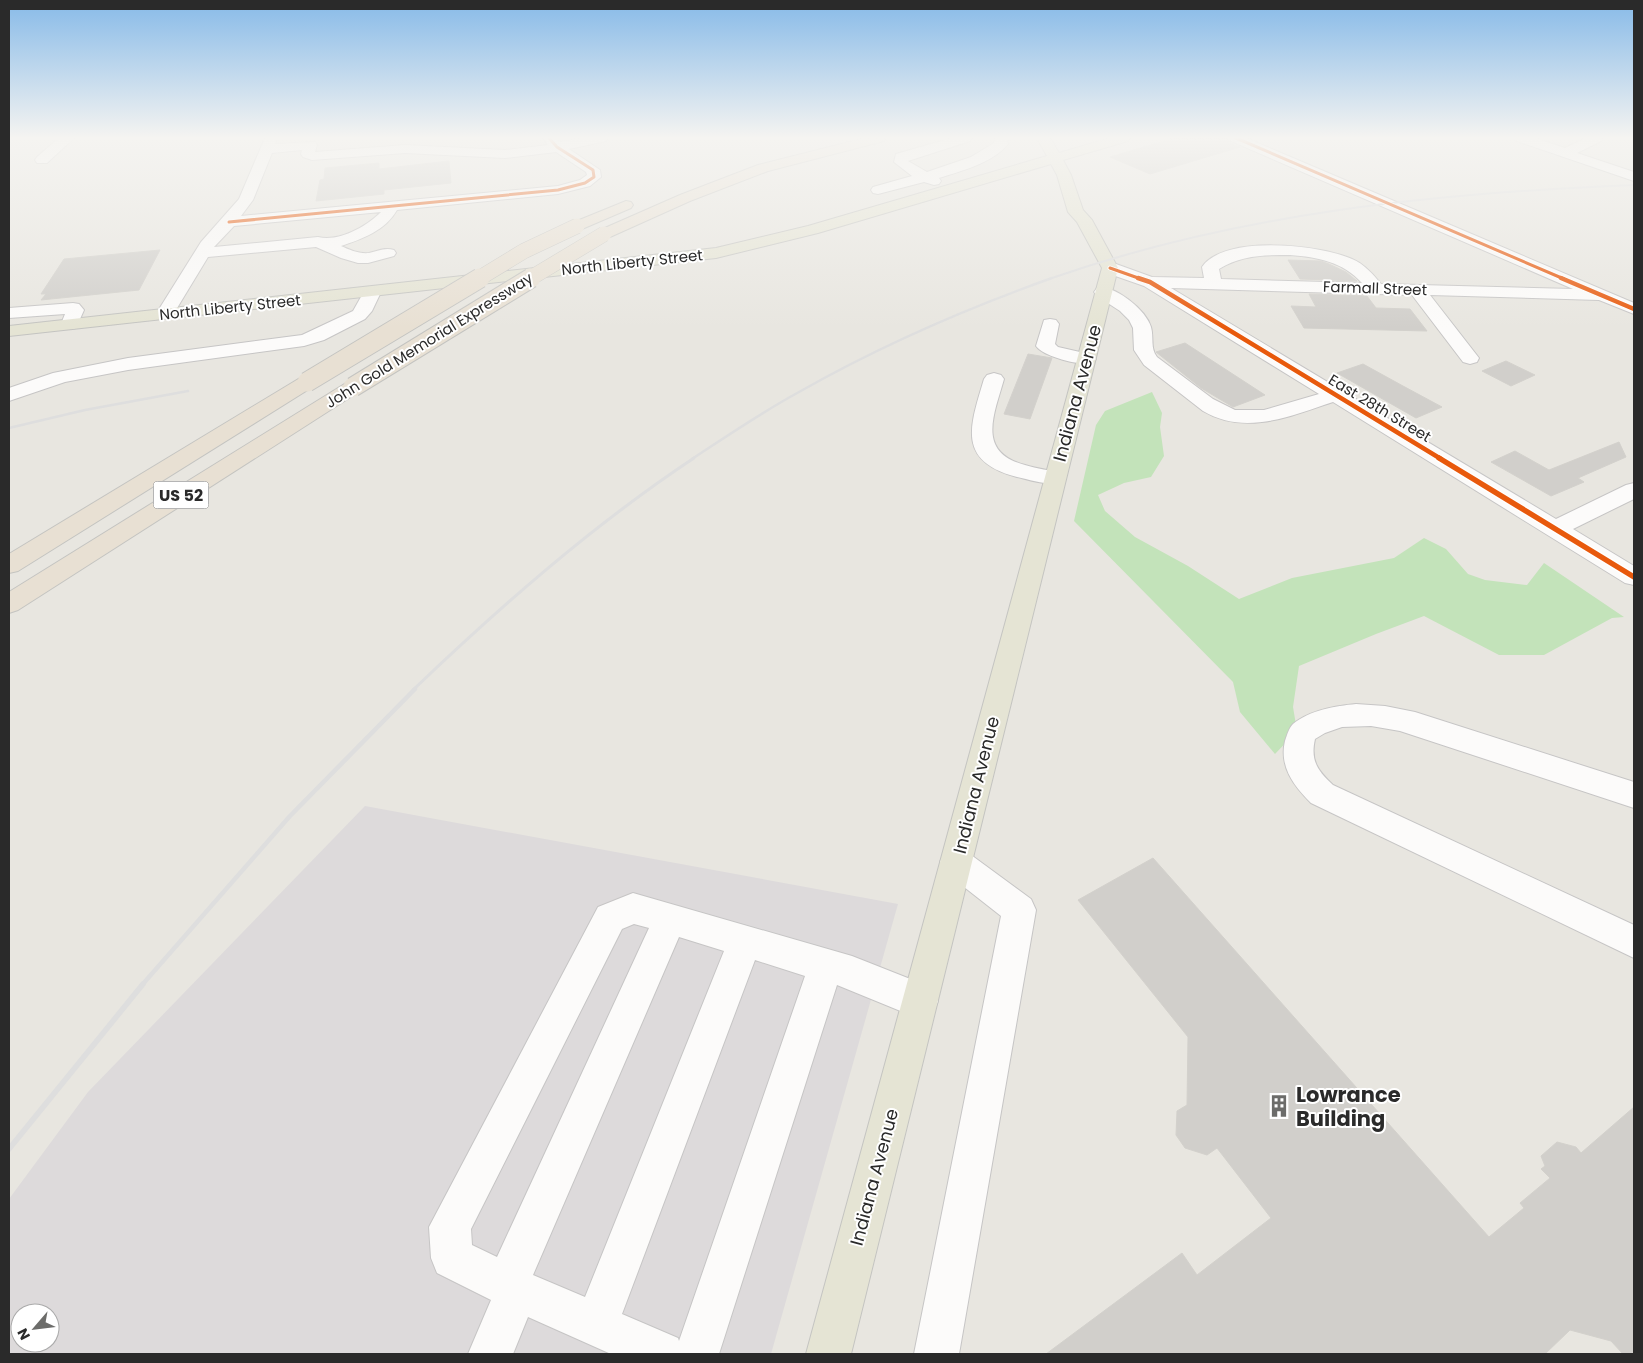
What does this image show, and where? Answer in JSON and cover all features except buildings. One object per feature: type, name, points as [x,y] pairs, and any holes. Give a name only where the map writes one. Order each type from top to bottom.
[{"type":"highway","name":"John Gold Memorial Expressway","points":[[9,565],[524,251],[633,202]]},
{"type":"highway","name":"John Gold Memorial Expressway","points":[[9,604],[353,387],[566,256],[604,234],[677,202]]},
{"type":"main road","name":"North Liberty Street","points":[[9,331],[716,253],[812,230],[908,202]]},
{"type":"main road","points":[[1072,202],[1076,212],[1084,220]]},
{"type":"main road","points":[[1085,202],[1084,220],[1106,280]]},
{"type":"main road","name":"Indiana Avenue","points":[[828,1354],[1106,280]]},
{"type":"street","points":[[165,314],[207,245],[245,202]]},
{"type":"street","points":[[229,222],[438,202]]},
{"type":"street","points":[[1383,202],[1634,310]]},
{"type":"street","points":[[326,246],[356,235],[379,222],[389,213],[392,206]]},
{"type":"street","points":[[202,253],[318,242],[358,258],[368,258],[388,253]]},
{"type":"street","points":[[1214,284],[1210,267],[1230,256],[1262,250],[1279,250],[1338,258],[1360,270],[1376,288]]},
{"type":"street","points":[[1106,280],[1139,320],[1142,328],[1142,349],[1148,359],[1162,372],[1220,412],[1234,416],[1250,417],[1273,413],[1336,395]]},
{"type":"street","name":"East 28th Street","points":[[1106,280],[1150,282],[1634,577]]},
{"type":"street","name":"Farmall Street","points":[[1150,282],[1600,295]]},
{"type":"street","points":[[1417,290],[1470,358]]},
{"type":"street","points":[[9,395],[60,377],[128,364],[304,340],[317,336],[359,314],[363,311],[372,292]]},
{"type":"street","points":[[9,313],[73,308],[75,310],[70,324]]},
{"type":"street","points":[[1050,324],[1045,346],[1052,351],[1086,359]]},
{"type":"street","points":[[994,379],[982,424],[982,443],[986,453],[995,461],[1014,470],[1055,478]]},
{"type":"street","points":[[1554,529],[1634,490]]},
{"type":"street","points":[[1634,795],[1389,716],[1350,714],[1323,721],[1302,733],[1297,748],[1298,765],[1305,778],[1322,794],[1634,942]]},
{"type":"street","points":[[936,1354],[1019,910],[956,862]]},
{"type":"street","points":[[490,1354],[518,1290],[452,1258],[450,1227],[610,918],[633,908],[852,974],[920,1001]]},
{"type":"street","points":[[507,1285],[670,919]]},
{"type":"street","points":[[596,1325],[745,941]]},
{"type":"street","points":[[698,1354],[826,966]]},
{"type":"street","points":[[507,1285],[662,1354]]},
{"type":"shaded area","points":[[365,806],[898,904],[771,1354],[9,1354],[9,1199],[88,1092]]},
{"type":"green space","points":[[1152,392],[1162,413],[1160,427],[1164,456],[1151,477],[1124,483],[1098,495],[1105,511],[1135,537],[1188,566],[1239,599],[1292,578],[1394,558],[1424,538],[1446,549],[1468,574],[1485,580],[1527,585],[1544,563],[1624,617],[1612,618],[1544,655],[1499,655],[1424,616],[1376,634],[1299,666],[1293,707],[1297,731],[1275,754],[1240,712],[1233,682],[1074,521],[1096,425],[1105,411]]},
{"type":"railway","points":[[1051,278],[1120,256],[1265,222],[1406,202]]},
{"type":"railway","points":[[692,459],[745,424],[860,359],[923,329],[987,302],[1051,278]]},
{"type":"railway","points":[[9,428],[85,410],[188,391]]},
{"type":"railway","points":[[413,690],[514,597],[584,539],[694,458]]},
{"type":"railway","points":[[142,985],[290,816],[415,689]]},
{"type":"railway","points":[[9,1149],[143,984]]},
{"type":"cycle path","points":[[229,222],[439,202]]},
{"type":"cycle path","points":[[1384,202],[1634,309]]},
{"type":"cycle path","points":[[1110,268],[1150,282],[1634,577]]},
{"type":"place","name":"Lowrance Building","points":[[1279,1106]]}]
